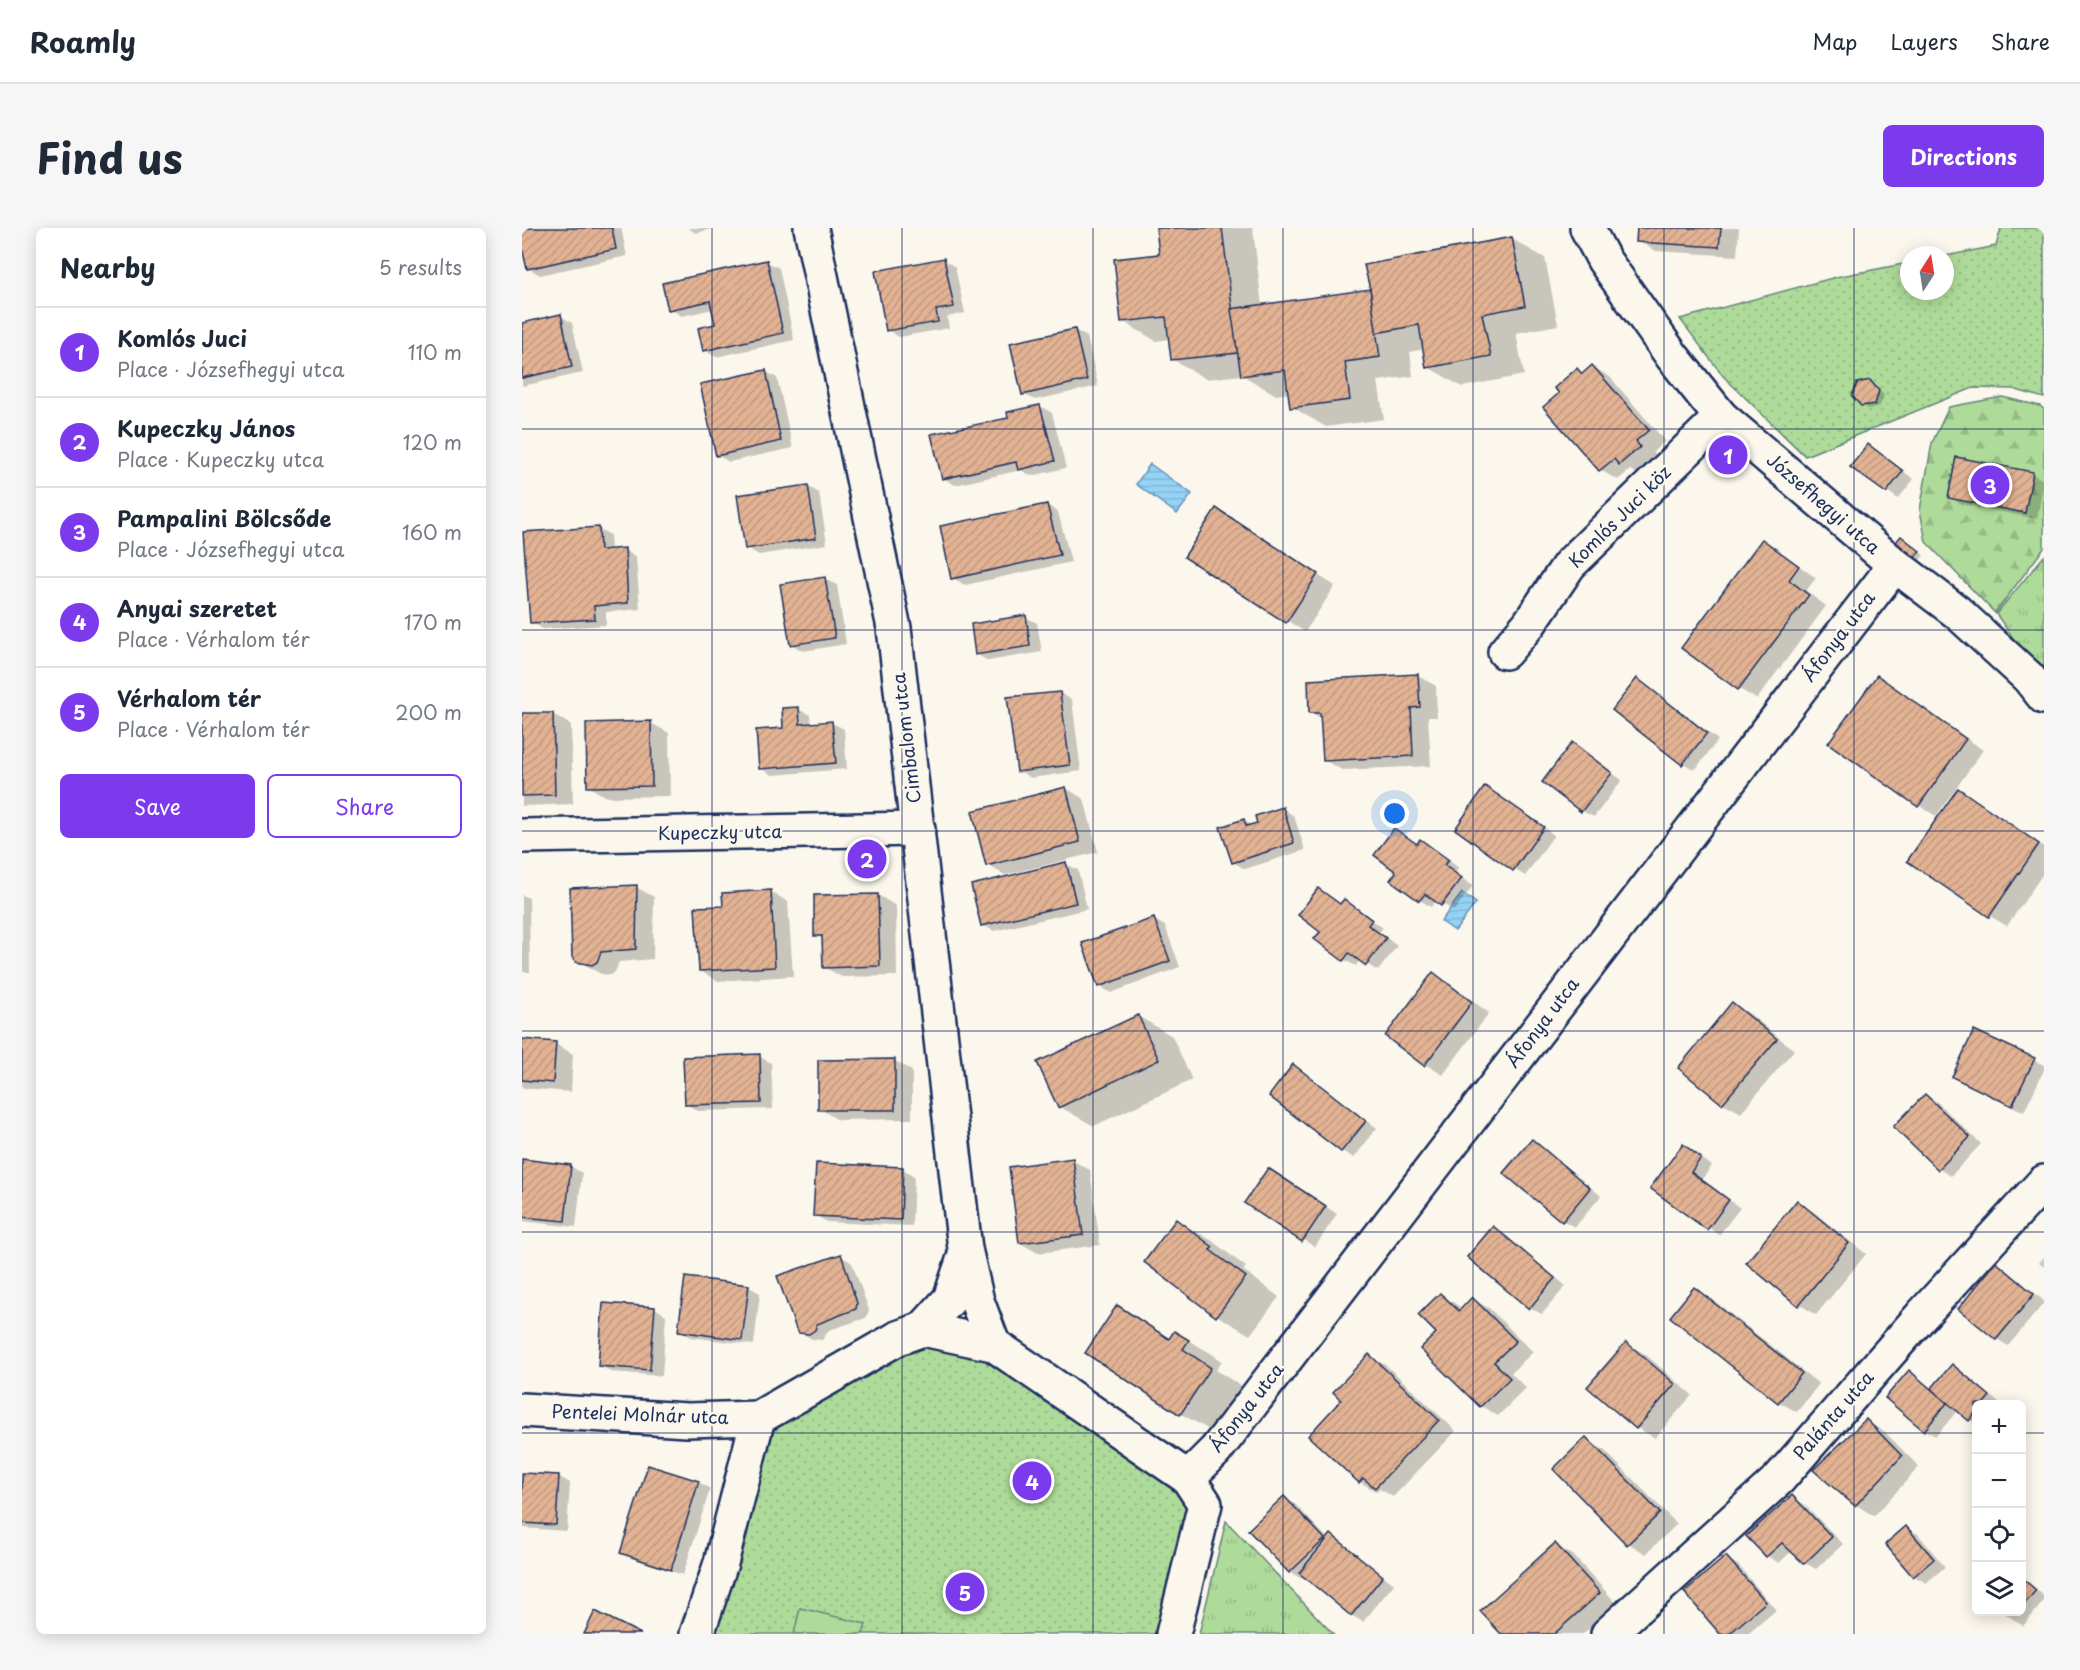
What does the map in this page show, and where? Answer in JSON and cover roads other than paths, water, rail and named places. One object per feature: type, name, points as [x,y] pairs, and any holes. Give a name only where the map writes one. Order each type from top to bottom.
[{"type":"street","name":"Cimbalom utca","points":[[811,228],[894,628],[965,1255],[977,1301],[993,1344]]},
{"type":"street","name":"Józsefhegyi utca","points":[[1587,228],[1604,260],[1672,356],[1721,417],[1895,565],[1964,619],[2028,676],[2044,697]]},
{"type":"street","name":"Komlós Juci köz","points":[[1505,652],[1529,624],[1569,565],[1721,417]]},
{"type":"street","name":"Áfonya utca","points":[[1188,1478],[1216,1450],[1895,565]]},
{"type":"street","name":"Kupeczky utca","points":[[522,837],[918,829]]},
{"type":"street","name":"Palánta utca","points":[[1608,1634],[1779,1479],[2044,1182]]},
{"type":"street","name":"Cimbalom utca","points":[[923,1329],[950,1299],[965,1255]]},
{"type":"street","points":[[697,1634],[721,1563],[758,1418],[898,1338],[923,1329],[993,1344],[1188,1478],[1204,1504],[1173,1634]]},
{"type":"street","name":"Pentelei Molnár utca","points":[[522,1410],[687,1420],[758,1418]]},
{"type":"water","points":[[1150,464],[1192,494],[1177,514],[1136,484]]},
{"type":"water","points":[[1462,893],[1476,903],[1455,931],[1441,921]]},
{"type":"place","name":"Komlós Juci","points":[[1728,455]]},
{"type":"place","name":"Pampalini Bölcsőde","points":[[1990,485]]},
{"type":"place","name":"Kupeczky János","points":[[867,859]]},
{"type":"place","name":"Anyai szeretet","points":[[1032,1481]]},
{"type":"place","name":"Vérhalom tér","points":[[965,1592]]}]
